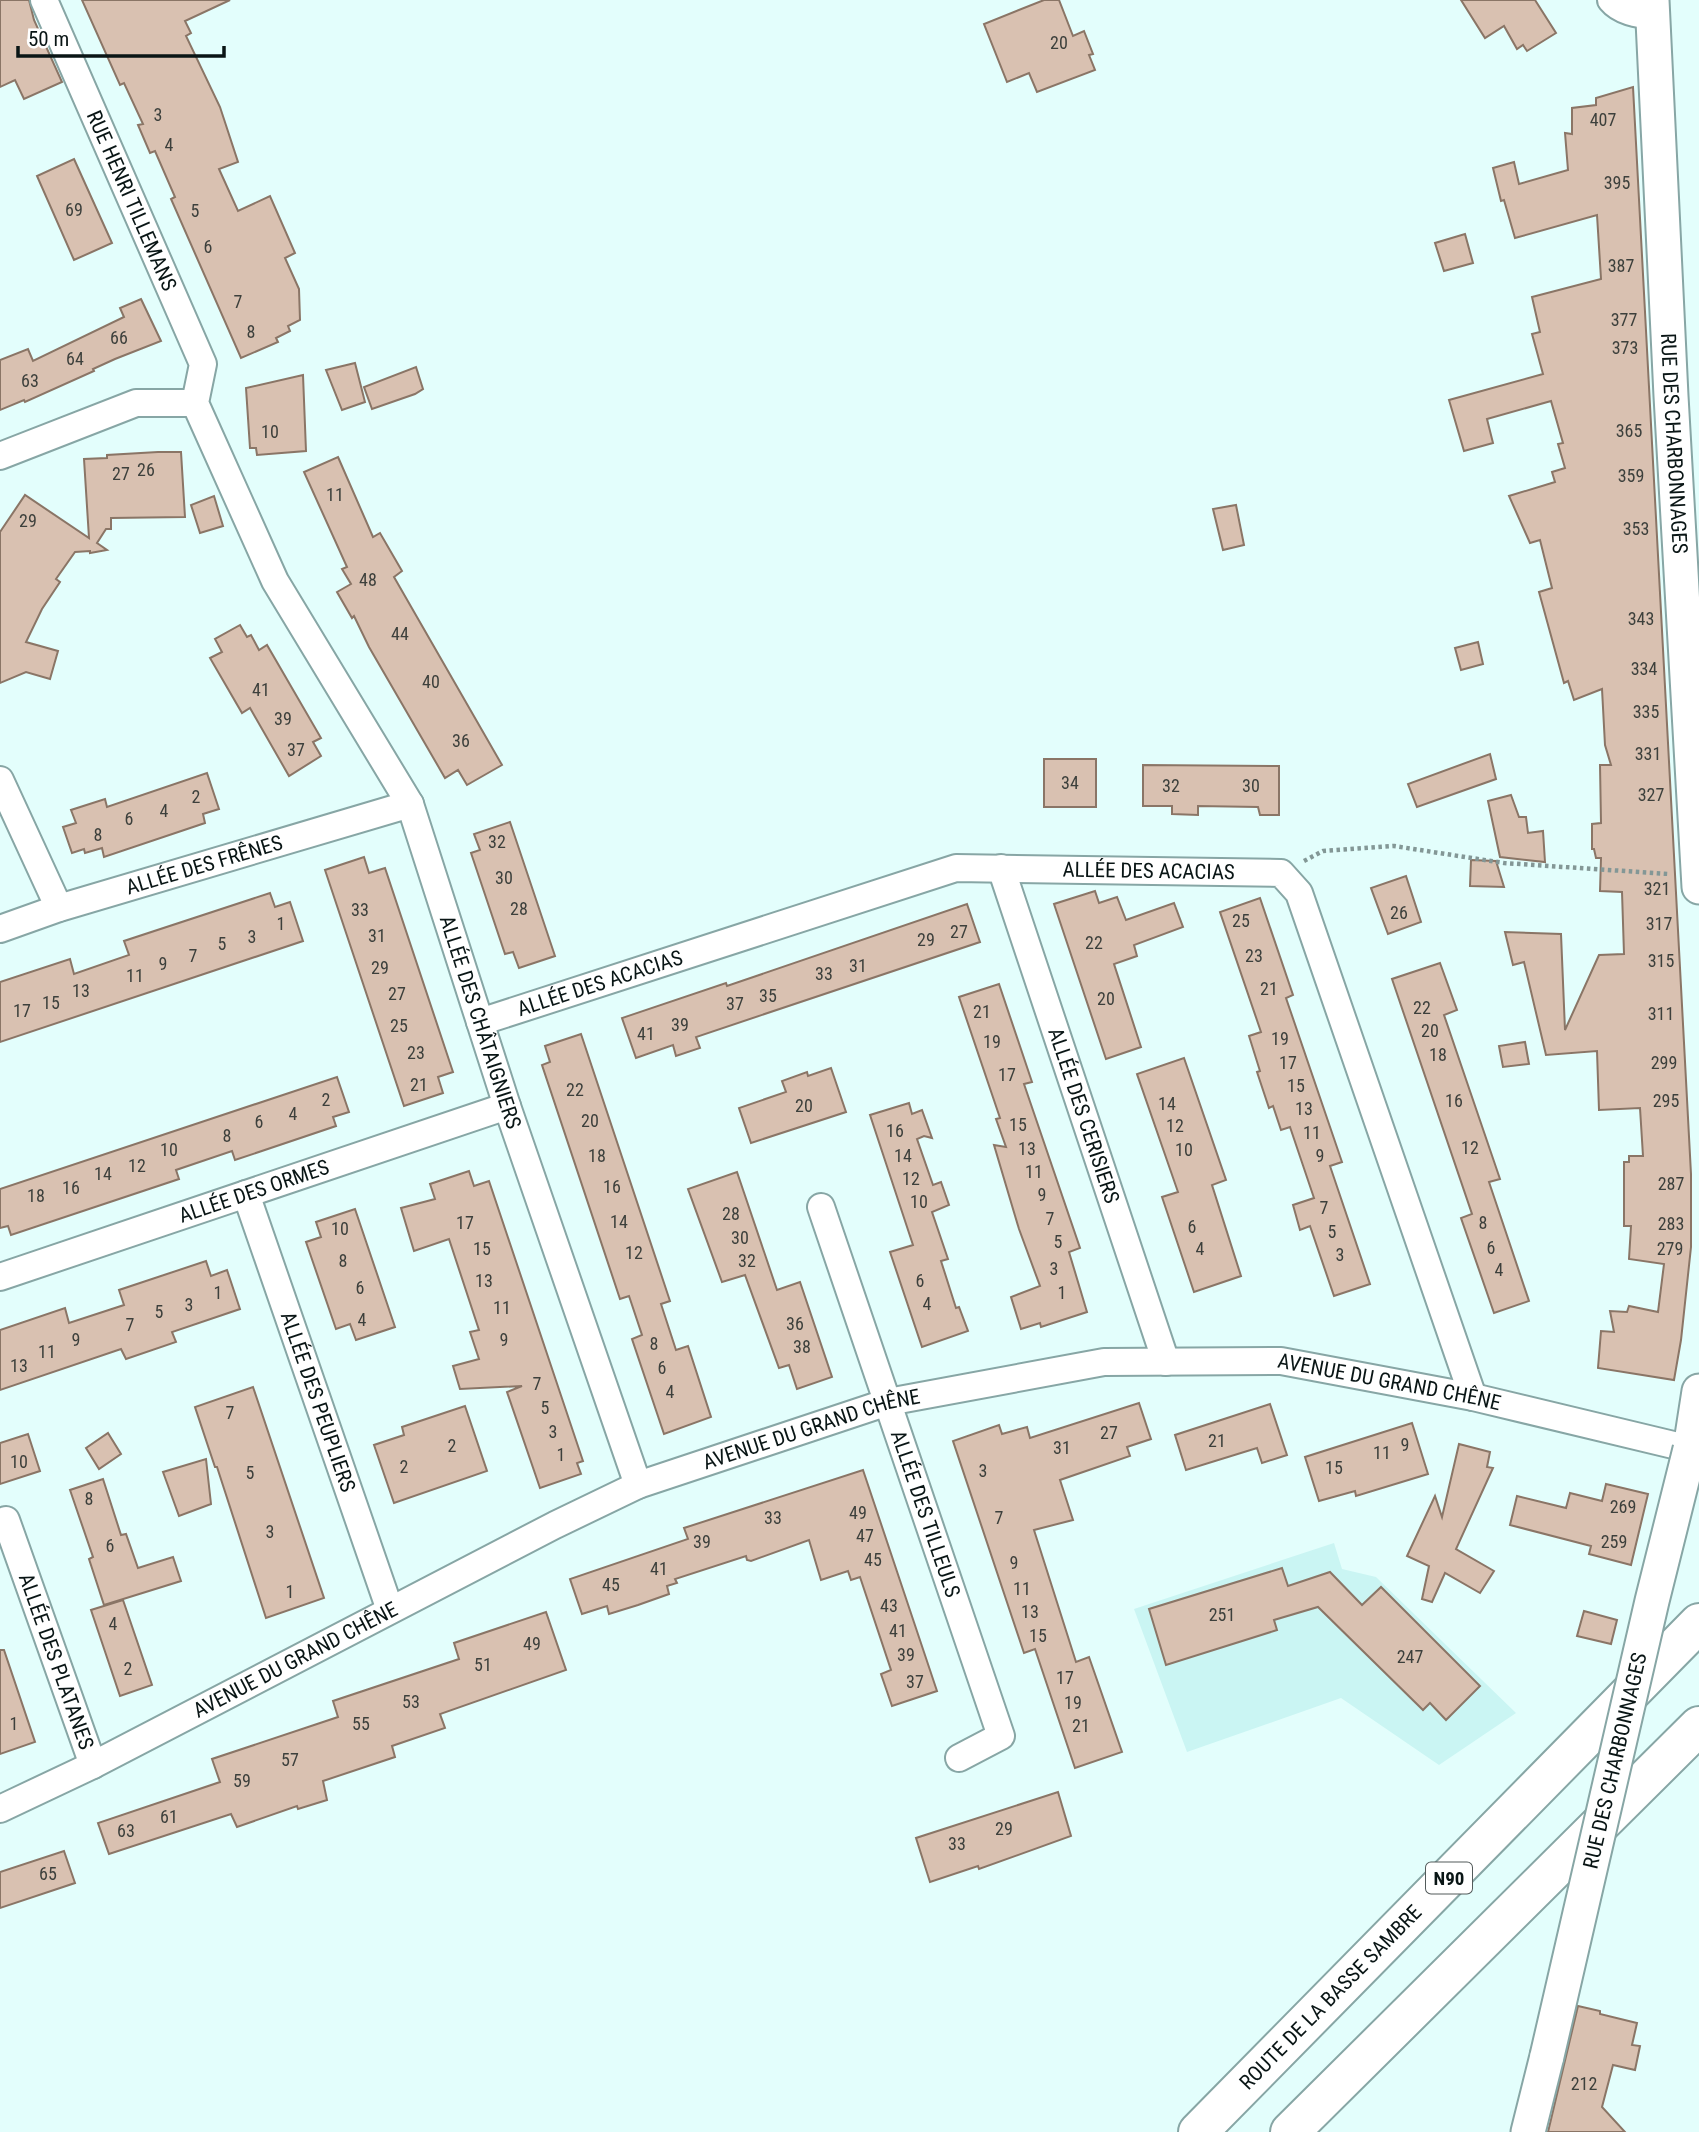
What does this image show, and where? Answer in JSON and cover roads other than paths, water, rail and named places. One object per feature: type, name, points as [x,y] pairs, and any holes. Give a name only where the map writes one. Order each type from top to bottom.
[{"type":"highway","name":"ROUTE DE LA BASSE SAMBRE","points":[[1198,2132],[1699,1623]]},
{"type":"highway","points":[[1290,2132],[1699,1726]]},
{"type":"street","name":"RUE HENRI TILLEMANS","points":[[44,0],[203,364],[195,403]]},
{"type":"street","points":[[1611,0],[1614,4],[1639,15],[1652,8]]},
{"type":"street","name":"RUE DES CHARBONNAGES","points":[[1652,8],[1698,881]]},
{"type":"street","points":[[0,456],[136,403],[195,403]]},
{"type":"street","name":"ALLÉE DES CHÂTAIGNIERS","points":[[195,403],[275,581],[410,804],[507,1106],[638,1485]]},
{"type":"street","points":[[0,780],[59,908]]},
{"type":"street","name":"ALLÉE DES FRÊNES","points":[[0,929],[59,908],[410,804]]},
{"type":"street","name":"ALLÉE DES ACACIAS","points":[[480,1022],[956,868],[1282,873],[1299,893],[1474,1397]]},
{"type":"street","name":"ALLÉE DES CERISIERS","points":[[1001,868],[1166,1362]]},
{"type":"street","name":"ALLÉE DES ORMES","points":[[0,1277],[507,1106]]},
{"type":"street","name":"ALLÉE DES PEUPLIERS","points":[[246,1194],[390,1610]]},
{"type":"street","name":"ALLÉE DES TILLEULS","points":[[821,1207],[1001,1736],[959,1758]]},
{"type":"street","name":"AVENUE DU GRAND CHÊNE","points":[[0,1810],[93,1765],[390,1610],[638,1485],[888,1402],[1104,1362],[1282,1361],[1474,1397],[1690,1449]]},
{"type":"street","name":"RUE DES CHARBONNAGES","points":[[1528,2132],[1690,1449],[1699,1391]]},
{"type":"street","name":"ALLÉE DES PLATANES","points":[[6,1520],[93,1765]]}]
